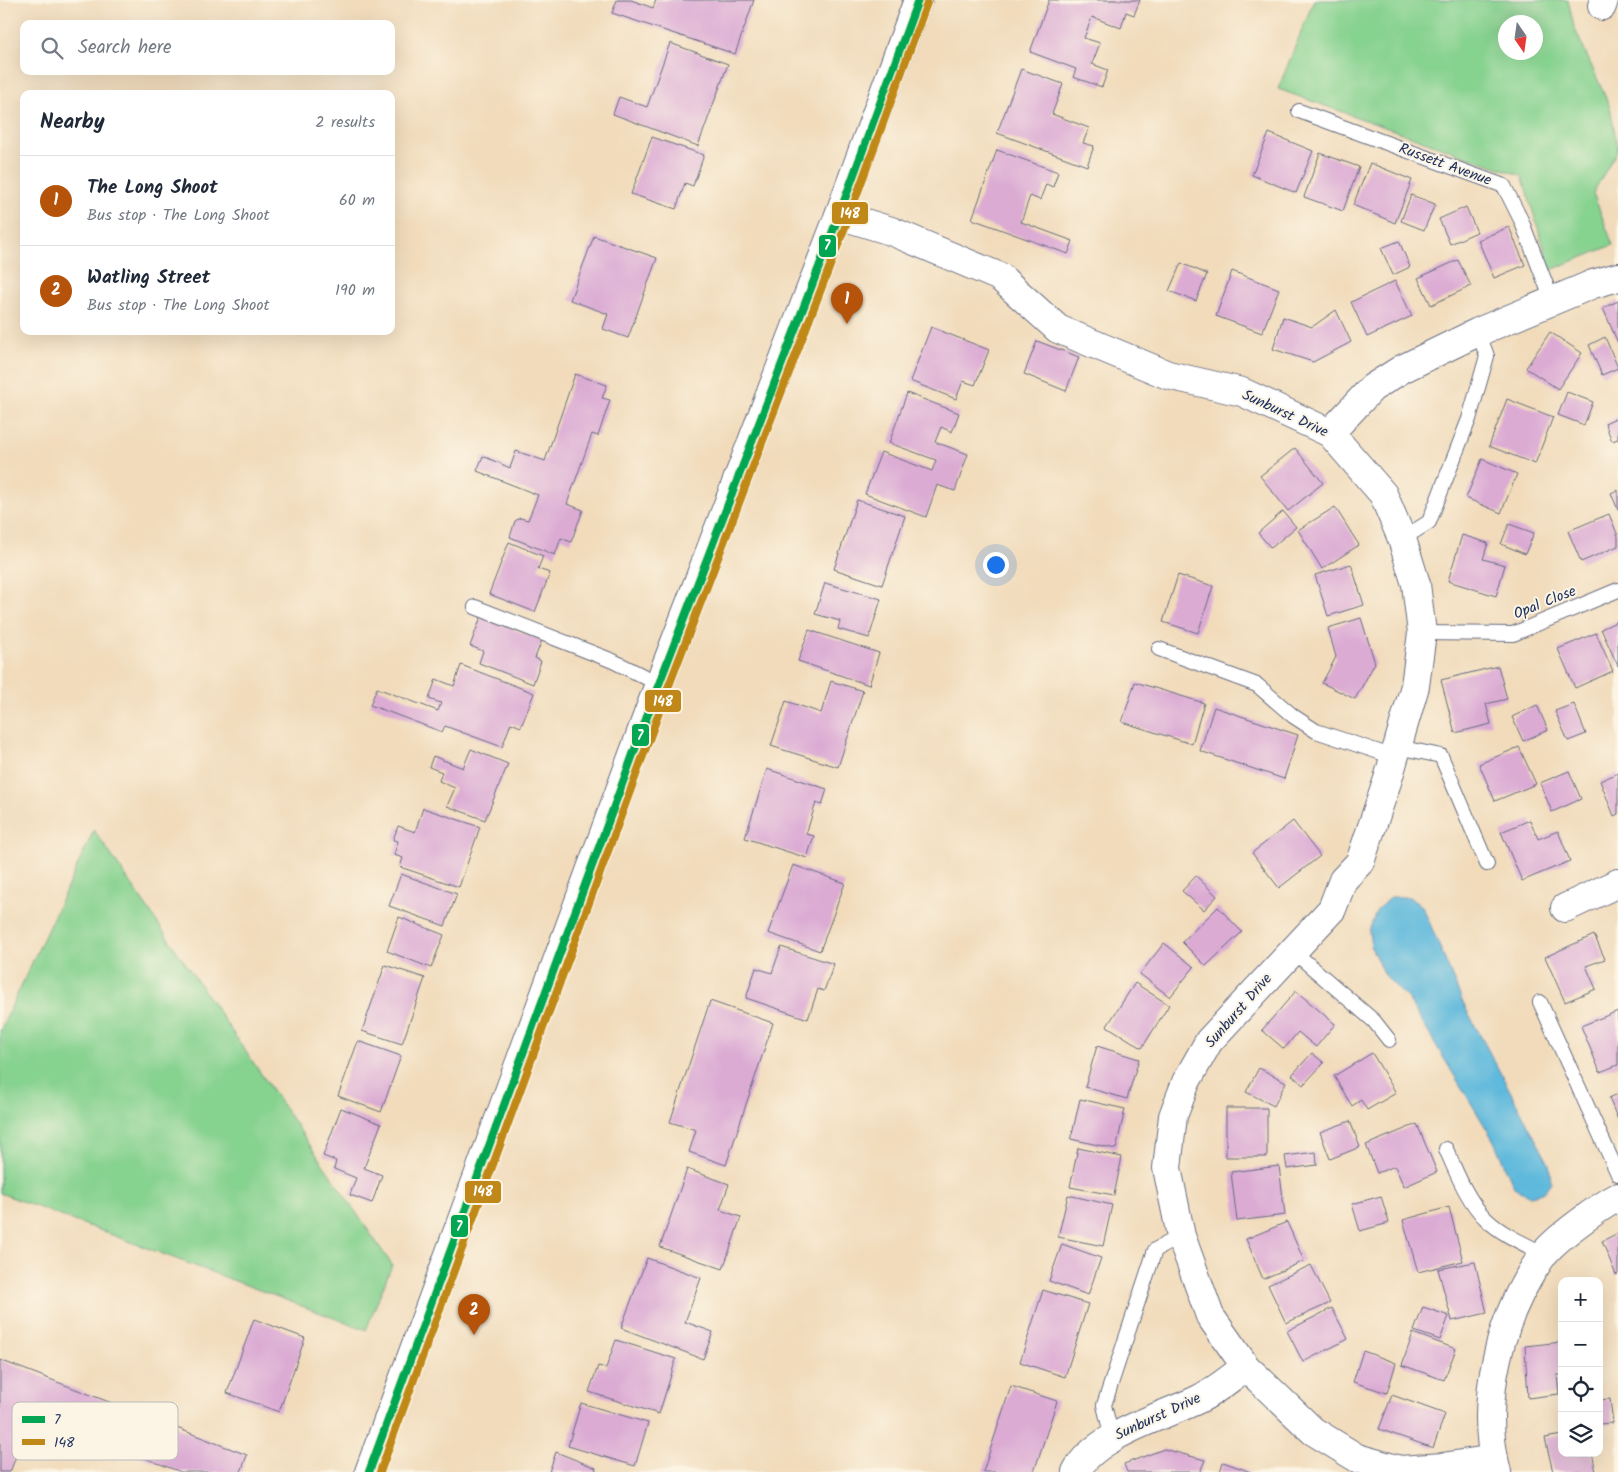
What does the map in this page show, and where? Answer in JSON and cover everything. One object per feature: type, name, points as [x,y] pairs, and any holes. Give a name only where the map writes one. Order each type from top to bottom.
[{"type":"street","points":[[369,1472],[659,684],[839,215],[918,0]]},
{"type":"street","name":"Sunburst Drive","points":[[839,215],[891,231],[1000,277],[1058,329],[1168,376],[1242,392],[1330,433],[1383,494],[1402,539],[1416,584],[1422,633],[1415,686],[1396,752],[1360,862],[1344,880],[1332,909],[1209,1041],[1186,1082],[1173,1116],[1167,1168],[1181,1236],[1210,1316],[1246,1367],[1313,1431],[1357,1458],[1400,1470],[1495,1465]]},
{"type":"street","points":[[1330,433],[1372,388],[1402,369],[1478,332],[1552,300],[1618,276]]},
{"type":"street","points":[[1565,908],[1618,883]]},
{"type":"street","points":[[1495,1465],[1490,1413],[1495,1359],[1512,1309],[1544,1254],[1583,1220],[1618,1197]]},
{"type":"street","name":"Sunburst Drive","points":[[1076,1472],[1080,1463],[1112,1438],[1201,1398],[1246,1367]]},
{"type":"lane","name":"Russett Avenue","points":[[1299,110],[1504,186],[1521,220],[1552,300]]},
{"type":"lane","points":[[1402,539],[1429,522],[1469,419],[1487,356],[1478,332]]},
{"type":"lane","name":"Opal Close","points":[[1422,633],[1513,634],[1618,590]]},
{"type":"lane","points":[[475,607],[613,661],[659,684]]},
{"type":"lane","points":[[1159,650],[1257,685],[1293,716],[1316,731],[1396,752],[1441,756],[1487,864]]},
{"type":"lane","points":[[1293,951],[1374,1021],[1389,1040]]},
{"type":"lane","points":[[1540,1002],[1618,1174]]},
{"type":"lane","points":[[1446,1149],[1473,1202],[1487,1220],[1506,1234],[1544,1254]]},
{"type":"lane","points":[[1112,1438],[1104,1405],[1155,1250],[1181,1236]]},
{"type":"green space","points":[[1314,0],[1568,0],[1574,27],[1610,107],[1618,149],[1593,193],[1613,245],[1551,270],[1522,176],[1278,89]]},
{"type":"green space","points":[[94,830],[392,1265],[366,1330],[0,1193],[0,1031]]},
{"type":"water","points":[[1390,897],[1410,897],[1423,907],[1463,1003],[1549,1164],[1551,1182],[1543,1193],[1530,1196],[1514,1187],[1494,1141],[1408,999],[1384,975],[1371,947],[1369,931],[1377,910]]},
{"type":"building","points":[[617,0],[631,0],[653,8],[656,0],[754,0],[735,54],[612,13]]},
{"type":"building","points":[[1049,0],[1140,0],[1134,15],[1126,12],[1121,28],[1092,17],[1084,38],[1100,43],[1092,64],[1108,70],[1102,87],[1073,77],[1076,69],[1030,52]]},
{"type":"building","points":[[670,43],[728,64],[698,146],[613,114],[619,97],[647,107]]},
{"type":"building","points":[[1021,69],[1063,84],[1052,114],[1089,128],[1083,143],[1094,146],[1087,166],[997,133]]},
{"type":"building","points":[[1269,133],[1313,151],[1296,193],[1252,175]]},
{"type":"building","points":[[652,137],[704,155],[693,186],[685,183],[676,209],[631,194]]},
{"type":"building","points":[[997,150],[1058,172],[1053,187],[1046,184],[1040,200],[1030,196],[1021,222],[1073,241],[1068,254],[972,219]]},
{"type":"building","points":[[1320,153],[1359,167],[1343,211],[1304,197]]},
{"type":"building","points":[[1370,163],[1412,180],[1395,223],[1353,205]]},
{"type":"building","points":[[1411,195],[1435,204],[1424,230],[1401,221]]},
{"type":"building","points":[[1466,207],[1477,232],[1450,244],[1439,219]]},
{"type":"building","points":[[1509,227],[1525,265],[1494,278],[1478,240]]},
{"type":"building","points":[[594,236],[657,258],[628,338],[603,329],[608,314],[570,300]]},
{"type":"building","points":[[1399,241],[1410,267],[1393,275],[1381,248]]},
{"type":"building","points":[[1458,260],[1471,286],[1431,305],[1418,278]]},
{"type":"building","points":[[1181,263],[1207,274],[1196,301],[1169,291]]},
{"type":"building","points":[[1232,271],[1279,289],[1262,333],[1216,316]]},
{"type":"building","points":[[1395,281],[1412,316],[1367,337],[1351,302]]},
{"type":"building","points":[[1618,301],[1618,343],[1603,308]]},
{"type":"building","points":[[1336,310],[1351,342],[1313,362],[1273,349],[1283,317],[1312,327]]},
{"type":"building","points":[[931,327],[989,350],[975,385],[963,381],[956,399],[910,381]]},
{"type":"building","points":[[1550,332],[1582,353],[1558,389],[1526,368]]},
{"type":"building","points":[[1605,337],[1618,368],[1602,375],[1589,345]]},
{"type":"building","points":[[1037,341],[1079,357],[1066,391],[1024,374]]},
{"type":"building","points":[[575,374],[607,385],[602,398],[610,400],[598,436],[592,434],[567,504],[583,510],[571,542],[561,538],[555,555],[510,537],[515,521],[520,518],[528,520],[538,495],[477,471],[483,456],[510,468],[516,451],[545,461]]},
{"type":"building","points":[[1567,392],[1593,402],[1584,425],[1558,415]]},
{"type":"building","points":[[907,393],[959,413],[952,432],[941,427],[935,442],[968,454],[955,491],[937,485],[926,517],[865,494],[881,452],[932,471],[936,460],[889,443]]},
{"type":"building","points":[[1507,399],[1553,417],[1535,464],[1489,446]]},
{"type":"building","points":[[1618,417],[1618,439],[1612,441],[1605,423]]},
{"type":"building","points":[[1295,448],[1323,483],[1288,511],[1260,476]]},
{"type":"building","points":[[1482,459],[1517,474],[1501,513],[1466,498]]},
{"type":"building","points":[[1618,490],[1618,510],[1611,493]]},
{"type":"building","points":[[857,500],[905,516],[882,585],[834,569]]},
{"type":"building","points":[[1335,507],[1359,545],[1322,569],[1298,530]]},
{"type":"building","points":[[1283,511],[1296,527],[1271,548],[1258,533]]},
{"type":"building","points":[[1609,514],[1618,536],[1618,546],[1581,562],[1568,531]]},
{"type":"building","points":[[1509,524],[1534,533],[1525,554],[1501,544]]},
{"type":"building","points":[[1462,535],[1488,543],[1483,559],[1505,565],[1496,596],[1448,581]]},
{"type":"building","points":[[509,542],[543,556],[538,569],[550,573],[535,612],[489,594]]},
{"type":"building","points":[[1351,564],[1364,605],[1328,616],[1315,575]]},
{"type":"building","points":[[1178,575],[1213,586],[1198,633],[1163,622]]},
{"type":"building","points":[[825,583],[881,599],[869,638],[838,629],[840,621],[815,614]]},
{"type":"building","points":[[481,617],[542,640],[535,658],[541,661],[533,684],[479,663],[483,651],[470,646]]},
{"type":"building","points":[[1361,618],[1375,663],[1355,699],[1322,683],[1336,657],[1328,628]]},
{"type":"building","points":[[1618,621],[1618,666],[1601,629]]},
{"type":"building","points":[[809,630],[879,653],[869,685],[798,661]]},
{"type":"building","points":[[1596,633],[1613,671],[1575,688],[1558,649]]},
{"type":"building","points":[[461,665],[534,693],[521,727],[511,723],[502,747],[445,726],[442,732],[370,705],[377,688],[438,711],[441,703],[429,699],[436,679],[454,686]]},
{"type":"building","points":[[1498,666],[1507,699],[1486,704],[1491,724],[1455,733],[1441,680]]},
{"type":"building","points":[[831,681],[863,691],[838,767],[771,746],[786,701],[821,713]]},
{"type":"building","points":[[1135,682],[1204,703],[1192,744],[1122,722]]},
{"type":"building","points":[[1574,704],[1586,734],[1568,741],[1555,711]]},
{"type":"building","points":[[1537,705],[1548,730],[1523,741],[1512,717]]},
{"type":"building","points":[[1214,707],[1298,735],[1284,779],[1200,751]]},
{"type":"building","points":[[1519,747],[1536,784],[1495,801],[1479,764]]},
{"type":"building","points":[[471,749],[508,764],[485,820],[447,806],[455,788],[439,781],[442,772],[429,767],[433,756],[463,768]]},
{"type":"building","points":[[767,769],[827,789],[822,805],[816,803],[806,834],[814,836],[807,858],[745,838]]},
{"type":"building","points":[[1569,771],[1581,799],[1552,812],[1540,783]]},
{"type":"building","points":[[1618,773],[1618,814],[1614,816],[1600,781]]},
{"type":"building","points":[[423,808],[480,827],[459,887],[400,867],[403,858],[394,855],[398,841],[393,840],[398,826],[415,832]]},
{"type":"building","points":[[1530,820],[1538,839],[1558,831],[1570,861],[1522,881],[1501,832]]},
{"type":"building","points":[[1293,821],[1320,856],[1279,888],[1252,853]]},
{"type":"building","points":[[793,865],[845,883],[820,951],[768,933]]},
{"type":"building","points":[[401,874],[457,894],[445,926],[389,906]]},
{"type":"building","points":[[1196,876],[1217,896],[1204,910],[1182,891]]},
{"type":"building","points":[[1218,907],[1242,932],[1206,966],[1182,942]]},
{"type":"building","points":[[399,917],[444,935],[431,968],[387,951]]},
{"type":"building","points":[[1594,935],[1605,959],[1586,966],[1596,989],[1565,1002],[1545,957]]},
{"type":"building","points":[[1164,943],[1194,967],[1170,997],[1140,974]]},
{"type":"building","points":[[781,947],[834,964],[824,991],[818,989],[808,1019],[746,998],[756,968],[772,973]]},
{"type":"building","points":[[385,965],[425,978],[402,1044],[362,1031]]},
{"type":"building","points":[[1135,983],[1169,1005],[1142,1048],[1107,1026]]},
{"type":"building","points":[[1296,991],[1335,1024],[1316,1047],[1298,1032],[1284,1049],[1262,1030]]},
{"type":"building","points":[[710,1001],[773,1023],[726,1165],[689,1152],[696,1130],[670,1122]]},
{"type":"building","points":[[1618,1011],[1618,1065],[1600,1072],[1581,1026]]},
{"type":"building","points":[[358,1041],[401,1056],[381,1112],[338,1096]]},
{"type":"building","points":[[1097,1046],[1139,1059],[1127,1099],[1085,1087]]},
{"type":"building","points":[[1312,1053],[1324,1063],[1303,1085],[1292,1075]]},
{"type":"building","points":[[1372,1053],[1396,1093],[1367,1110],[1361,1100],[1352,1106],[1334,1076]]},
{"type":"building","points":[[1259,1068],[1286,1082],[1274,1106],[1246,1092]]},
{"type":"building","points":[[1618,1094],[1618,1120],[1609,1098]]},
{"type":"building","points":[[1080,1099],[1125,1109],[1116,1149],[1071,1139]]},
{"type":"building","points":[[341,1108],[381,1124],[364,1168],[382,1175],[372,1203],[350,1195],[356,1178],[334,1169],[336,1161],[323,1156]]},
{"type":"building","points":[[1226,1108],[1267,1108],[1267,1157],[1226,1157]]},
{"type":"building","points":[[1350,1121],[1360,1147],[1330,1159],[1320,1132]]},
{"type":"building","points":[[1417,1124],[1437,1172],[1404,1187],[1395,1166],[1377,1173],[1366,1145]]},
{"type":"building","points":[[1078,1148],[1122,1157],[1114,1195],[1070,1187]]},
{"type":"building","points":[[1316,1152],[1317,1165],[1287,1169],[1285,1156]]},
{"type":"building","points":[[1279,1166],[1285,1215],[1237,1221],[1231,1172]]},
{"type":"building","points":[[687,1169],[729,1184],[720,1210],[741,1217],[723,1269],[660,1247]]},
{"type":"building","points":[[1068,1195],[1112,1205],[1103,1246],[1058,1237]]},
{"type":"building","points":[[1381,1196],[1389,1223],[1360,1231],[1352,1204]]},
{"type":"building","points":[[1449,1207],[1463,1261],[1418,1272],[1403,1220]]},
{"type":"building","points":[[1287,1222],[1304,1261],[1263,1279],[1246,1239]]},
{"type":"building","points":[[1618,1233],[1618,1274],[1616,1275],[1602,1241]]},
{"type":"building","points":[[1062,1244],[1101,1258],[1088,1295],[1049,1281]]},
{"type":"building","points":[[647,1258],[701,1278],[685,1322],[713,1332],[703,1359],[621,1328]]},
{"type":"building","points":[[1475,1262],[1487,1313],[1452,1321],[1438,1269]]},
{"type":"building","points":[[1311,1265],[1330,1303],[1286,1323],[1268,1285]]},
{"type":"building","points":[[1043,1290],[1088,1304],[1065,1377],[1020,1362]]},
{"type":"building","points":[[1423,1307],[1449,1316],[1440,1340],[1414,1331]]},
{"type":"building","points":[[1332,1308],[1348,1339],[1303,1362],[1287,1331]]},
{"type":"building","points":[[254,1319],[305,1338],[279,1412],[227,1393]]},
{"type":"building","points":[[1413,1333],[1456,1349],[1444,1380],[1402,1365]]},
{"type":"building","points":[[616,1340],[676,1359],[659,1414],[589,1392],[598,1366],[606,1368]]},
{"type":"building","points":[[1558,1342],[1558,1394],[1528,1398],[1525,1346]]},
{"type":"building","points":[[1363,1351],[1396,1363],[1387,1393],[1353,1382]]},
{"type":"building","points":[[0,1360],[109,1402],[12,1402],[12,1460],[15,1460],[10,1472],[0,1472]]},
{"type":"building","points":[[1011,1386],[1057,1401],[1034,1472],[983,1472]]},
{"type":"building","points":[[1392,1395],[1445,1414],[1433,1448],[1379,1429]]},
{"type":"building","points":[[1610,1399],[1613,1423],[1603,1424],[1603,1400]]},
{"type":"building","points":[[581,1403],[648,1423],[635,1466],[568,1446]]},
{"type":"building","points":[[178,1428],[247,1455],[241,1472],[181,1472],[150,1460],[178,1460]]},
{"type":"building","points":[[1558,1436],[1558,1457],[1593,1457],[1596,1472],[1553,1472],[1545,1438]]},
{"type":"building","points":[[1164,1449],[1205,1460],[1200,1472],[1127,1472],[1124,1464]]},
{"type":"building","points":[[556,1452],[596,1468],[595,1472],[549,1472]]},
{"type":"building","points":[[1223,1462],[1251,1472],[1220,1472]]},
{"type":"transit line","name":"7","points":[[369,1472],[659,684],[839,215],[918,0]]},
{"type":"transit line","name":"148","points":[[380,1472],[668,688],[848,219],[927,3]]},
{"type":"place","name":"The Long Shoot","points":[[847,324]]},
{"type":"place","name":"Watling Street","points":[[474,1335]]}]
